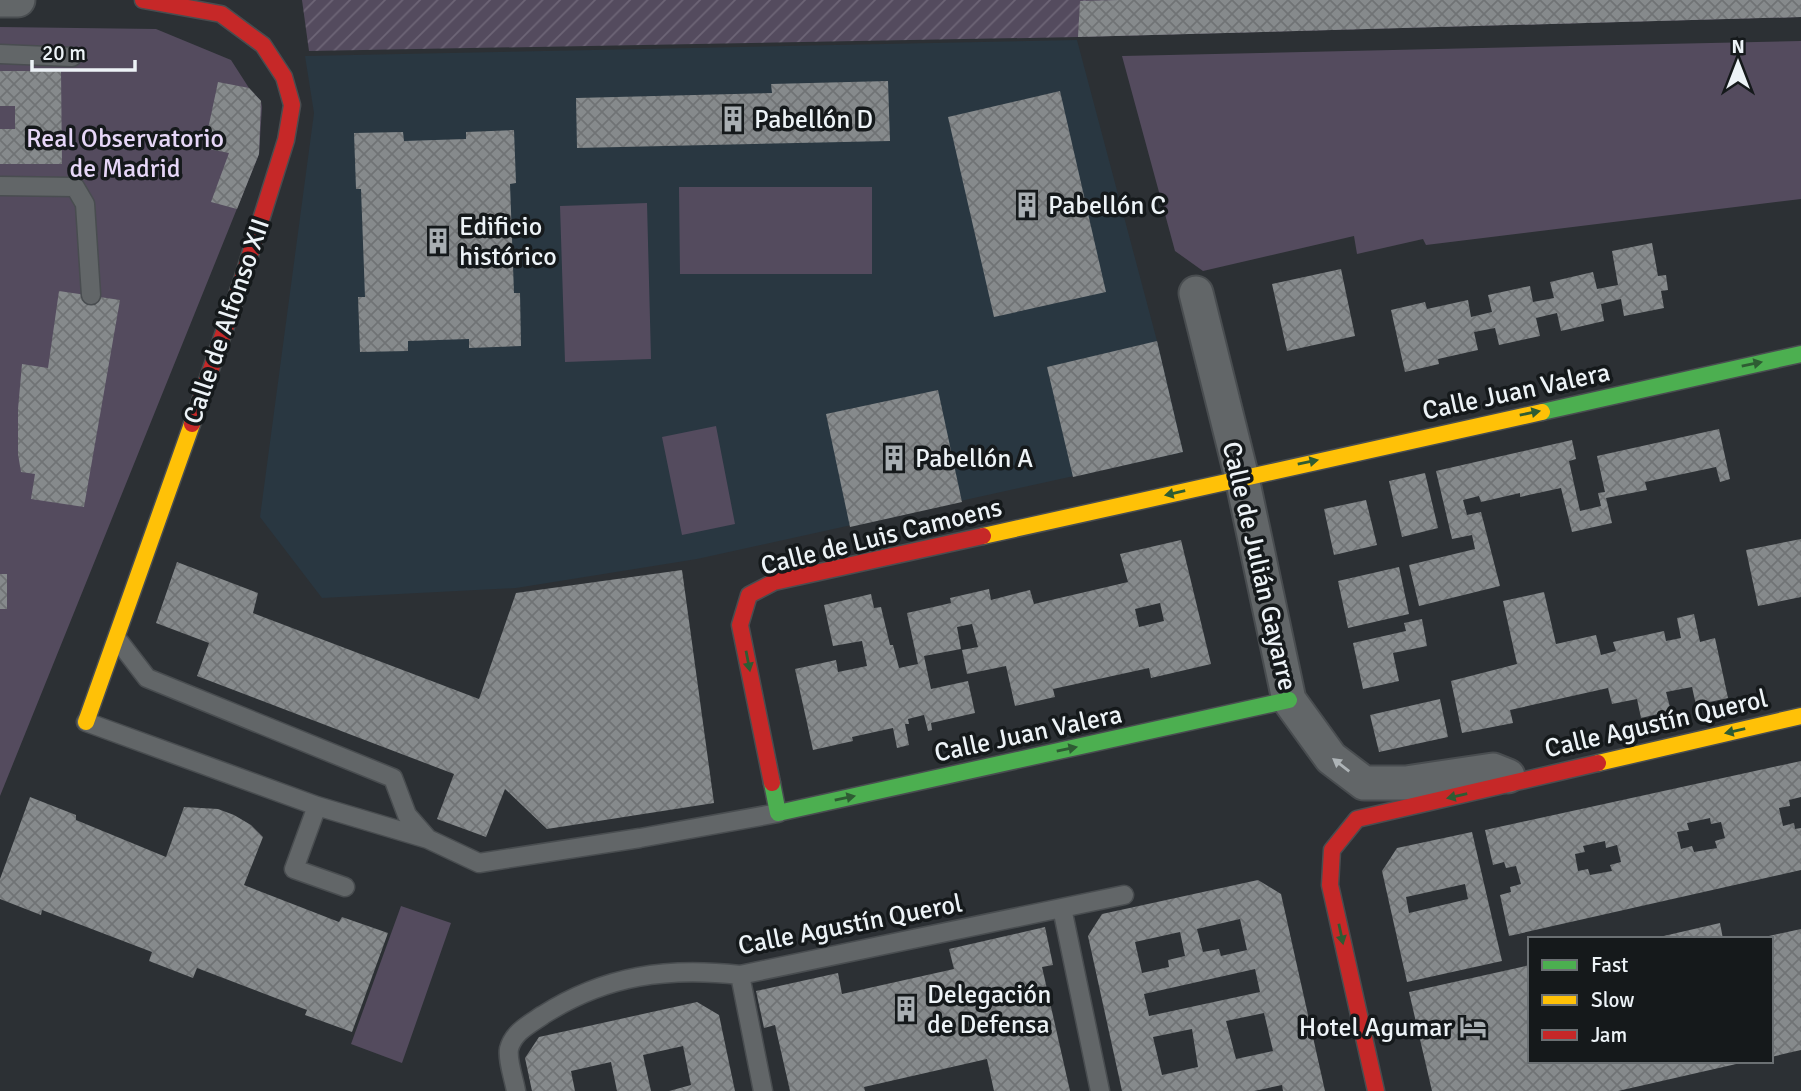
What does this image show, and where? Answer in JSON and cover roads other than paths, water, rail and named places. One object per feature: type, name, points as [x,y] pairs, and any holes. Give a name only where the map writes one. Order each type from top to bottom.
[{"type":"street","points":[[0,0],[18,0]]},
{"type":"street","name":"Calle de Alfonso XII","points":[[86,722],[243,277],[286,140],[292,104],[284,77],[263,45],[221,14],[143,0]]},
{"type":"street","name":"Calle de Julián Gayarre","points":[[1196,293],[1242,478],[1289,700],[1332,758],[1364,783],[1406,783],[1493,770],[1523,781]]},
{"type":"street","name":"Calle Juan Valera","points":[[1242,478],[1801,354]]},
{"type":"street","name":"Calle de Luis Camoens","points":[[778,813],[740,625],[749,595],[774,582],[1242,478]]},
{"type":"street","name":"Calle Juan Valera","points":[[778,813],[1289,700]]},
{"type":"street","name":"Calle Agustín Querol","points":[[1523,781],[1801,716]]},
{"type":"street","points":[[1376,1091],[1330,885],[1332,850],[1357,819],[1523,781]]},
{"type":"lane","points":[[0,54],[72,57]]},
{"type":"lane","points":[[0,187],[75,187],[85,204],[91,295]]},
{"type":"lane","points":[[117,639],[147,678],[393,778],[407,815],[428,839]]},
{"type":"lane","points":[[86,722],[317,806],[428,839],[479,863],[778,813]]},
{"type":"lane","points":[[317,806],[294,869],[345,887]]},
{"type":"lane","name":"Calle Agustín Querol","points":[[516,1091],[509,1051],[515,1036],[560,1004],[593,988],[666,972],[703,971],[740,975],[1124,895]]},
{"type":"lane","points":[[1062,908],[1100,1091]]},
{"type":"lane","points":[[740,975],[763,1091]]},
{"type":"place","name":"Pabellón D","points":[[733,119]]},
{"type":"place","name":"Pabellón C","points":[[1027,205]]},
{"type":"place","name":"Edificio histórico","points":[[438,241]]},
{"type":"place","name":"Pabellón A","points":[[894,458]]},
{"type":"place","name":"Delegación de Defensa","points":[[906,1009]]},
{"type":"place","name":"Hotel Agumar","points":[[1473,1027]]},
{"type":"park label","name":"Real Observatorio de Madrid","points":[[125,153]]}]
